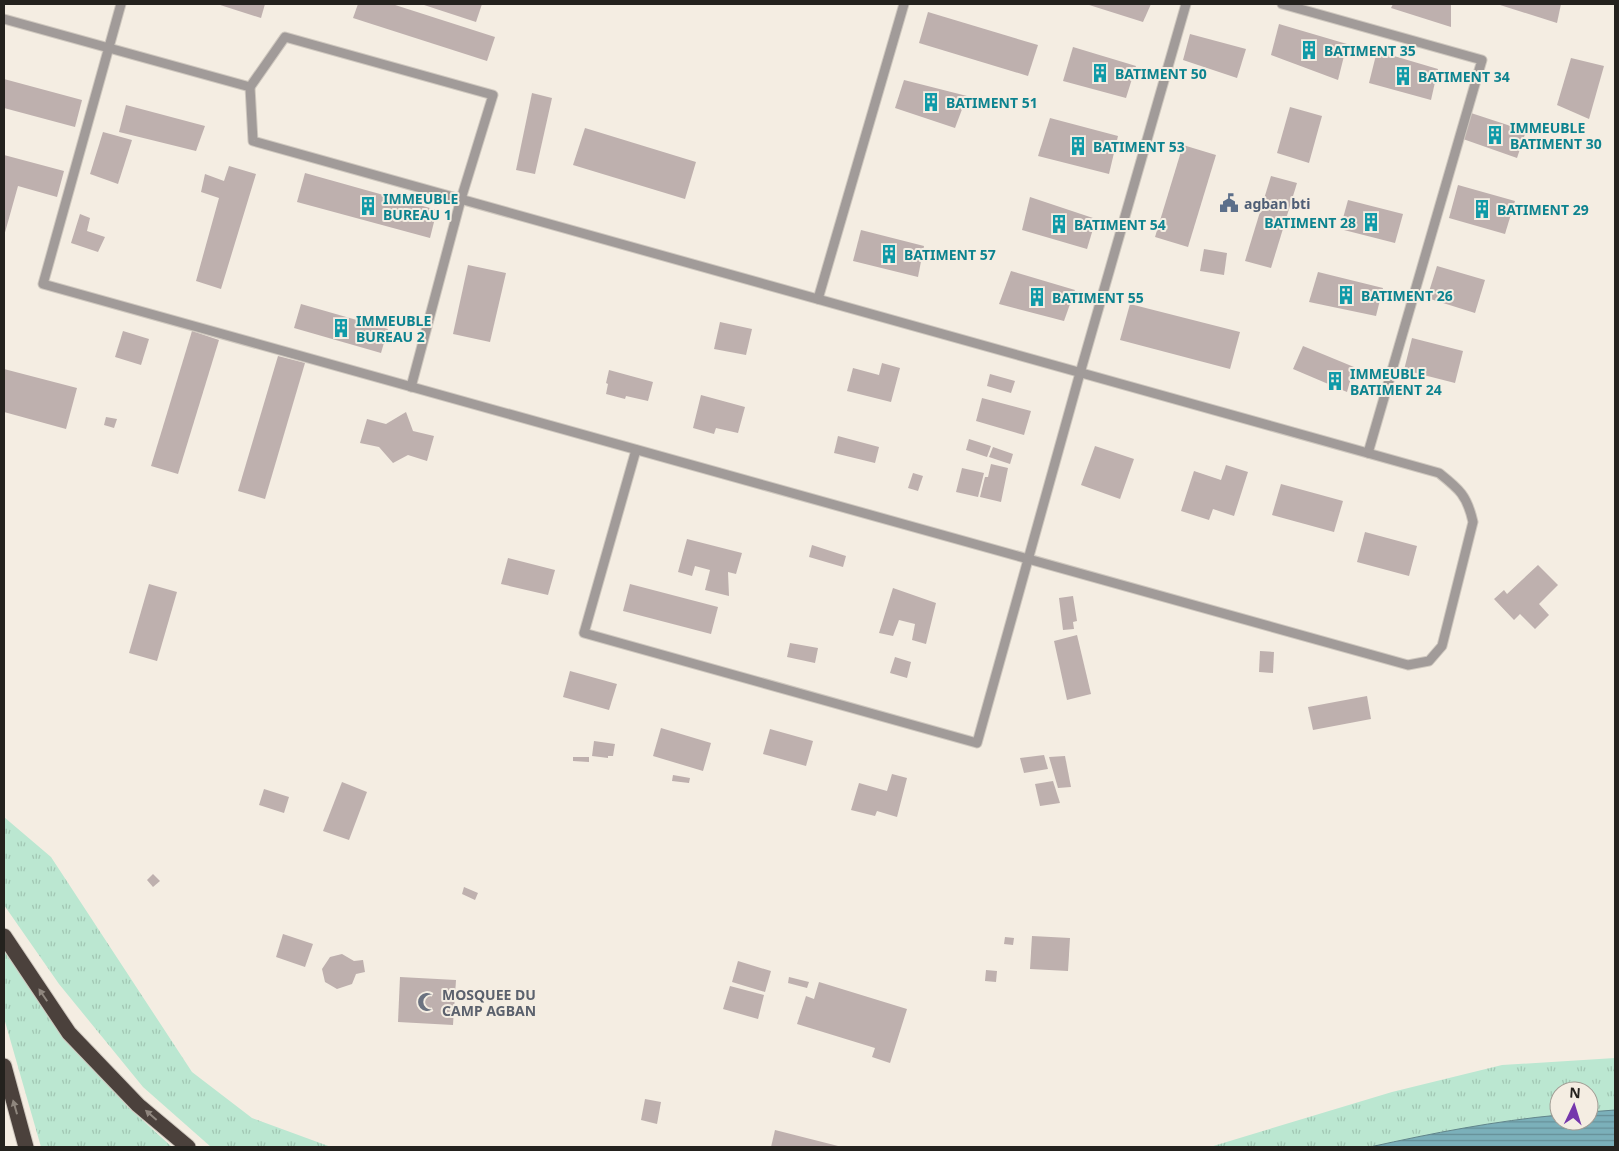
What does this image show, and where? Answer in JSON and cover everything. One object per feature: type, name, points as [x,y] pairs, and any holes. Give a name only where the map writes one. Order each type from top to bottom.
[{"type":"highway","points":[[4,936],[69,1033],[138,1105],[188,1147]]},
{"type":"highway","points":[[4,1066],[26,1147]]},
{"type":"lane","points":[[121,4],[43,284],[410,387],[1029,560],[1408,665],[1429,661],[1442,646],[1473,522],[1470,506],[1459,489],[1439,473],[1080,372],[818,299],[461,199],[253,141],[250,87],[285,37],[493,95],[461,199],[410,387]]},
{"type":"lane","points":[[818,299],[904,4]]},
{"type":"lane","points":[[636,450],[584,633],[977,743],[1080,372],[1186,4]]},
{"type":"lane","points":[[1282,4],[1482,60],[1368,453]]},
{"type":"lane","points":[[4,19],[250,87]]},
{"type":"green space","points":[[4,817],[51,857],[192,1072],[252,1118],[331,1147],[211,1147],[143,1087],[59,984],[4,905]]},
{"type":"green space","points":[[4,949],[42,1003],[127,1106],[172,1147],[41,1147],[4,1018]]},
{"type":"green space","points":[[1615,1058],[1615,1147],[1210,1147],[1392,1092],[1502,1065]]},
{"type":"water","points":[[1615,1110],[1615,1147],[1370,1147],[1464,1128],[1549,1116],[1549,1131],[1599,1131],[1599,1111]]},
{"type":"building","points":[[217,4],[265,4],[261,18]]},
{"type":"building","points":[[358,4],[392,4],[495,37],[487,61],[353,18]]},
{"type":"building","points":[[421,4],[482,4],[476,22]]},
{"type":"building","points":[[1086,4],[1151,4],[1143,22]]},
{"type":"building","points":[[1393,4],[1451,4],[1451,27],[1391,8]]},
{"type":"building","points":[[1501,4],[1561,4],[1557,23]]},
{"type":"building","points":[[928,12],[1038,45],[1028,76],[919,43]]},
{"type":"building","name":"BATIMENT 35","points":[[1279,24],[1347,44],[1338,80],[1271,55]]},
{"type":"building","points":[[1190,34],[1246,49],[1237,78],[1183,60]]},
{"type":"building","name":"BATIMENT 50","points":[[1073,47],[1136,66],[1126,98],[1063,81]]},
{"type":"building","name":"BATIMENT 34","points":[[1377,51],[1438,69],[1431,100],[1369,83]]},
{"type":"building","points":[[1571,58],[1604,66],[1589,119],[1557,105]]},
{"type":"building","points":[[4,79],[82,100],[75,127],[4,108]]},
{"type":"building","name":"BATIMENT 51","points":[[904,80],[967,96],[955,128],[895,108]]},
{"type":"building","points":[[532,93],[552,98],[535,174],[516,170]]},
{"type":"building","points":[[126,105],[205,126],[196,151],[119,132]]},
{"type":"building","points":[[1290,107],[1322,116],[1309,163],[1277,153]]},
{"type":"building","name":"IMMEUBLE BATIMENT 30","points":[[1471,113],[1526,131],[1517,158],[1463,139]]},
{"type":"building","name":"BATIMENT 53","points":[[1050,118],[1118,136],[1109,174],[1038,156]]},
{"type":"building","points":[[585,128],[696,162],[685,199],[573,165]]},
{"type":"building","points":[[103,132],[132,140],[118,184],[90,174]]},
{"type":"building","points":[[1183,145],[1216,155],[1188,247],[1155,237]]},
{"type":"building","points":[[4,155],[64,171],[57,197],[18,186],[4,236]]},
{"type":"building","points":[[229,166],[256,174],[221,289],[196,281],[219,198],[201,192],[205,174],[224,181]]},
{"type":"building","name":"IMMEUBLE BUREAU 1","points":[[305,173],[437,210],[430,238],[297,202]]},
{"type":"building","points":[[1271,176],[1297,183],[1271,268],[1245,261]]},
{"type":"building","name":"BATIMENT 29","points":[[1458,185],[1515,201],[1505,234],[1449,218]]},
{"type":"building","name":"BATIMENT 54","points":[[1030,197],[1096,219],[1087,249],[1022,230]]},
{"type":"building","name":"BATIMENT 28","points":[[1348,200],[1403,214],[1395,243],[1340,229]]},
{"type":"building","points":[[80,214],[90,218],[87,231],[105,237],[98,252],[71,243]]},
{"type":"building","name":"BATIMENT 57","points":[[861,230],[924,246],[918,277],[853,261]]},
{"type":"building","points":[[1204,249],[1227,253],[1224,275],[1200,271]]},
{"type":"building","points":[[468,265],[506,273],[490,342],[453,334]]},
{"type":"building","points":[[1437,266],[1485,280],[1475,313],[1427,298]]},
{"type":"building","name":"BATIMENT 55","points":[[1011,271],[1075,290],[1064,321],[999,304]]},
{"type":"building","name":"BATIMENT 26","points":[[1318,272],[1383,288],[1376,316],[1309,302]]},
{"type":"building","name":"IMMEUBLE BUREAU 2","points":[[301,304],[388,329],[381,353],[294,328]]},
{"type":"building","points":[[1130,304],[1240,332],[1230,369],[1120,340]]},
{"type":"building","points":[[720,322],[752,329],[746,355],[714,349]]},
{"type":"building","points":[[123,331],[149,339],[141,365],[115,357]]},
{"type":"building","points":[[192,331],[219,340],[178,474],[151,466]]},
{"type":"building","points":[[1412,338],[1463,351],[1455,383],[1404,370]]},
{"type":"building","name":"IMMEUBLE BATIMENT 24","points":[[1303,346],[1354,367],[1347,392],[1293,369]]},
{"type":"building","points":[[278,356],[305,363],[265,499],[238,491]]},
{"type":"building","points":[[882,363],[900,368],[891,402],[847,391],[853,368],[879,375]]},
{"type":"building","points":[[4,369],[77,388],[66,429],[4,412]]},
{"type":"building","points":[[609,370],[653,382],[648,401],[626,396],[625,399],[606,394]]},
{"type":"building","points":[[990,374],[1015,381],[1011,393],[987,386]]},
{"type":"building","points":[[701,395],[745,407],[738,433],[716,428],[714,434],[693,428]]},
{"type":"building","points":[[982,398],[1031,411],[1024,435],[976,421]]},
{"type":"building","points":[[406,412],[413,431],[434,436],[427,461],[408,455],[393,463],[379,447],[360,443],[367,419],[386,424]]},
{"type":"building","points":[[106,417],[117,419],[114,428],[104,425]]},
{"type":"building","points":[[838,436],[879,447],[875,463],[834,453]]},
{"type":"building","points":[[969,439],[991,446],[987,457],[966,450]]},
{"type":"building","points":[[1095,446],[1134,459],[1120,499],[1081,485]]},
{"type":"building","points":[[993,447],[1013,454],[1010,464],[989,457]]},
{"type":"building","points":[[991,464],[1008,468],[1001,502],[980,497],[985,477],[988,477]]},
{"type":"building","points":[[1226,465],[1248,472],[1234,516],[1213,509],[1209,520],[1181,511],[1194,471],[1221,480]]},
{"type":"building","points":[[962,468],[984,473],[978,497],[956,492]]},
{"type":"building","points":[[913,473],[923,476],[918,491],[908,488]]},
{"type":"building","points":[[1281,484],[1343,501],[1334,532],[1272,515]]},
{"type":"building","points":[[1365,532],[1417,546],[1409,576],[1357,562]]},
{"type":"building","points":[[687,539],[742,553],[736,574],[728,572],[729,596],[705,590],[710,570],[695,566],[692,576],[678,572]]},
{"type":"building","points":[[812,545],[846,556],[843,567],[809,557]]},
{"type":"building","points":[[508,558],[555,570],[548,595],[501,584]]},
{"type":"building","points":[[1538,565],[1558,585],[1539,604],[1549,615],[1535,629],[1520,614],[1514,620],[1494,599],[1504,590],[1507,594]]},
{"type":"building","points":[[149,584],[177,592],[157,661],[129,653]]},
{"type":"building","points":[[630,584],[718,607],[711,634],[623,611]]},
{"type":"building","points":[[893,588],[936,603],[926,644],[912,640],[915,624],[899,620],[893,636],[879,633]]},
{"type":"building","points":[[1073,596],[1077,621],[1073,622],[1074,629],[1063,630],[1059,598]]},
{"type":"building","points":[[1077,635],[1091,694],[1067,700],[1054,641]]},
{"type":"building","points":[[790,643],[818,648],[815,663],[787,657]]},
{"type":"building","points":[[1260,651],[1274,652],[1273,673],[1259,672]]},
{"type":"building","points":[[895,657],[911,662],[907,678],[890,673]]},
{"type":"building","points":[[570,671],[617,684],[609,710],[563,697]]},
{"type":"building","points":[[1367,696],[1371,719],[1313,730],[1308,707]]},
{"type":"building","points":[[661,728],[711,743],[703,771],[653,756]]},
{"type":"building","points":[[770,729],[813,741],[806,766],[763,754]]},
{"type":"building","points":[[594,741],[615,744],[613,756],[608,756],[608,758],[592,756]]},
{"type":"building","points":[[1044,755],[1048,769],[1024,773],[1020,758]]},
{"type":"building","points":[[1065,756],[1071,787],[1058,788],[1049,757]]},
{"type":"building","points":[[573,757],[589,757],[589,762],[573,761]]},
{"type":"building","points":[[892,774],[907,778],[897,817],[877,811],[875,816],[851,810],[859,783],[887,791]]},
{"type":"building","points":[[673,775],[690,778],[689,783],[672,781]]},
{"type":"building","points":[[1053,781],[1060,803],[1040,806],[1035,784]]},
{"type":"building","points":[[342,782],[367,792],[349,840],[323,831]]},
{"type":"building","points":[[264,789],[289,797],[284,813],[259,805]]},
{"type":"building","points":[[153,874],[160,881],[153,887],[147,880]]},
{"type":"building","points":[[464,887],[478,893],[475,900],[462,894]]},
{"type":"building","points":[[283,934],[313,944],[305,967],[276,957]]},
{"type":"building","points":[[1032,936],[1070,938],[1068,971],[1030,969]]},
{"type":"building","points":[[1005,937],[1014,938],[1013,945],[1004,944]]},
{"type":"building","points":[[342,954],[354,961],[363,960],[365,972],[356,974],[352,984],[337,989],[325,982],[322,969],[330,957]]},
{"type":"building","points":[[738,961],[771,971],[765,992],[732,982]]},
{"type":"building","points":[[986,970],[997,971],[996,982],[985,981]]},
{"type":"building","points":[[400,977],[456,980],[453,1025],[398,1022]]},
{"type":"building","points":[[789,977],[809,982],[807,988],[788,983]]},
{"type":"building","points":[[819,982],[907,1009],[890,1063],[872,1057],[875,1048],[797,1024],[806,996],[814,999]]},
{"type":"building","points":[[730,986],[764,995],[758,1019],[723,1009]]},
{"type":"building","points":[[645,1099],[661,1102],[657,1124],[641,1120]]},
{"type":"building","points":[[775,1130],[842,1147],[771,1147]]},
{"type":"place","name":"BATIMENT 35","points":[[1309,50]]},
{"type":"place","name":"BATIMENT 50","points":[[1100,73]]},
{"type":"place","name":"BATIMENT 34","points":[[1403,76]]},
{"type":"place","name":"BATIMENT 51","points":[[931,102]]},
{"type":"place","name":"IMMEUBLE BATIMENT 30","points":[[1495,135]]},
{"type":"place","name":"BATIMENT 53","points":[[1078,146]]},
{"type":"place","name":"agban bti","points":[[1229,203]]},
{"type":"place","name":"IMMEUBLE BUREAU 1","points":[[368,206]]},
{"type":"place","name":"BATIMENT 29","points":[[1482,209]]},
{"type":"place","name":"BATIMENT 28","points":[[1371,222]]},
{"type":"place","name":"BATIMENT 54","points":[[1059,224]]},
{"type":"place","name":"BATIMENT 57","points":[[889,254]]},
{"type":"place","name":"BATIMENT 26","points":[[1346,295]]},
{"type":"place","name":"BATIMENT 55","points":[[1037,297]]},
{"type":"place","name":"IMMEUBLE BUREAU 2","points":[[341,328]]},
{"type":"place","name":"IMMEUBLE BATIMENT 24","points":[[1335,381]]},
{"type":"place","name":"MOSQUEE DU CAMP AGBAN","points":[[427,1002]]}]
